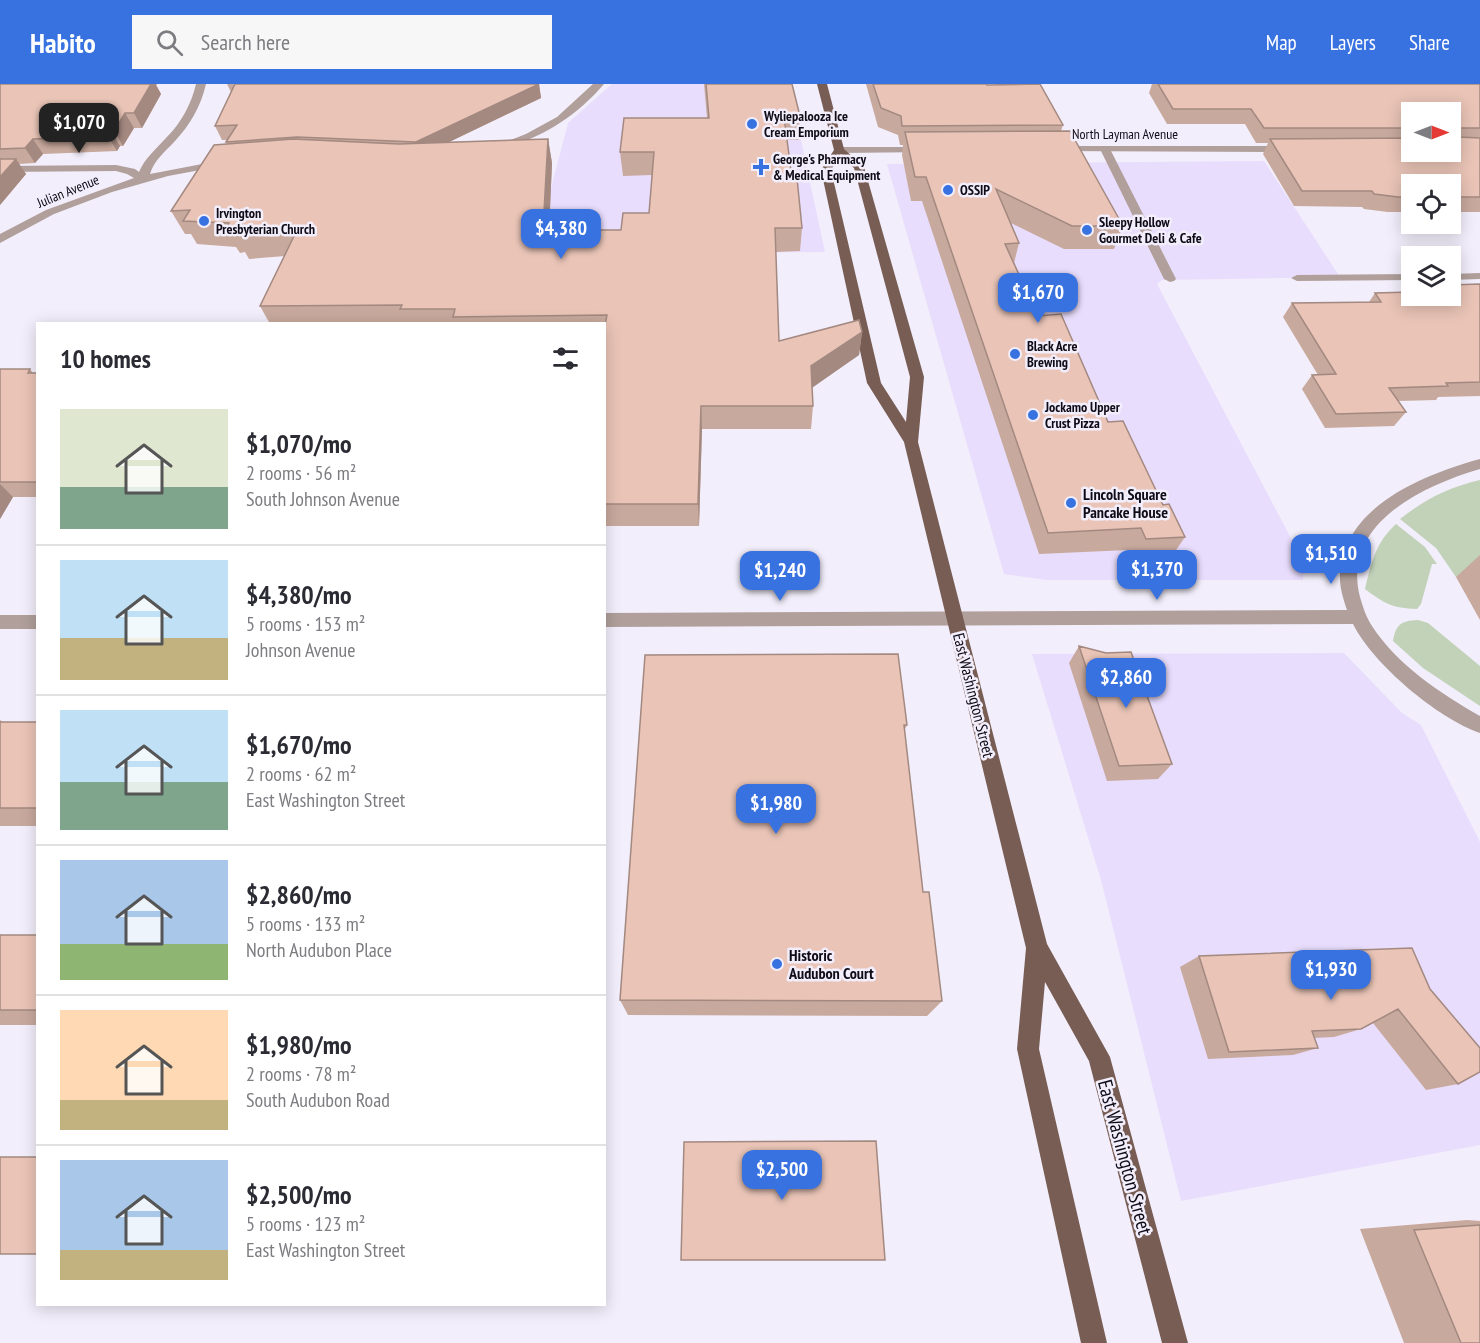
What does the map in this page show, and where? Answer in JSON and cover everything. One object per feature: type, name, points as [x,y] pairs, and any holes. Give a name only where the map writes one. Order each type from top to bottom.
[{"type":"main road","points":[[822,84],[839,150]]},
{"type":"main road","name":"East Washington Street","points":[[911,442],[917,377],[859,167],[839,150],[826,170],[874,383],[911,442],[1037,948],[1099,1057],[1174,1343]]},
{"type":"main road","name":"East Washington Street","points":[[1037,948],[1028,1049],[1094,1343]]},
{"type":"street","points":[[143,180],[144,167],[177,134],[192,112],[201,84]]},
{"type":"street","points":[[490,150],[547,128],[568,114],[599,84]]},
{"type":"street","name":"North Layman Avenue","points":[[1046,149],[1297,149]]},
{"type":"street","points":[[839,150],[942,150]]},
{"type":"street","name":"Julian Avenue","points":[[0,239],[38,218],[86,198],[143,180],[231,161]]},
{"type":"street","points":[[0,169],[116,168],[130,171],[143,180]]},
{"type":"street","points":[[1480,464],[1431,479],[1384,509],[1368,525],[1351,553],[1348,564],[1349,590],[1359,617],[1372,639],[1413,682],[1480,725]]},
{"type":"street","points":[[606,620],[1359,617]]},
{"type":"street","points":[[0,622],[36,622]]},
{"type":"lane","points":[[1106,149],[1170,279]]},
{"type":"lane","points":[[1461,277],[1480,276]]},
{"type":"lane","points":[[1297,278],[1401,277]]},
{"type":"shaded area","points":[[612,84],[789,84],[825,252],[534,254],[568,123]]},
{"type":"shaded area","points":[[1264,161],[1340,277],[1162,280],[1157,284],[1304,563],[1303,580],[1047,580],[1004,574],[887,164]]},
{"type":"shaded area","points":[[1344,653],[1402,713],[1421,725],[1480,842],[1480,1145],[1181,1201],[1101,880],[1032,654]]},
{"type":"green space","points":[[1480,480],[1480,577],[1456,577],[1436,548],[1400,519],[1438,495]]},
{"type":"green space","points":[[1396,524],[1425,547],[1437,564],[1432,564],[1421,604],[1417,609],[1401,608],[1389,604],[1365,589],[1379,546]]},
{"type":"green space","points":[[1418,620],[1428,623],[1480,666],[1480,706],[1423,668],[1393,641],[1400,624]]},
{"type":"building","points":[[0,84],[151,84],[134,113],[125,113],[114,131],[111,131],[108,136],[33,139],[25,148],[0,149]]},
{"type":"building","points":[[235,84],[539,84],[416,142],[297,137],[226,142],[237,125],[215,126]]},
{"type":"building","points":[[706,84],[792,84],[800,116],[784,117],[792,178],[797,178],[802,228],[775,228],[779,341],[859,320],[862,332],[811,366],[813,406],[701,406],[698,504],[606,504],[607,315],[453,317],[455,309],[400,309],[402,305],[260,306],[297,230],[237,236],[240,228],[227,229],[229,223],[183,221],[190,210],[171,211],[214,145],[293,139],[399,144],[548,139],[543,230],[621,230],[623,213],[649,213],[654,152],[620,152],[624,118],[709,118]]},
{"type":"building","points":[[873,84],[1040,84],[1063,125],[902,126],[901,116],[881,108]]},
{"type":"building","points":[[1158,84],[1480,84],[1480,128],[1461,128],[1461,102],[1401,102],[1401,128],[1264,128],[1251,109],[1173,109]]},
{"type":"building","points":[[1070,131],[1123,226],[1072,226],[996,189],[1019,243],[1005,244],[1038,316],[1061,314],[1108,422],[1123,421],[1163,505],[1169,504],[1185,537],[1146,539],[1141,528],[1048,533],[926,177],[915,177],[905,132]]},
{"type":"building","points":[[1461,137],[1480,138],[1480,197],[1461,197],[1461,174],[1401,174],[1401,197],[1374,194],[1372,191],[1302,191],[1270,139],[1401,138],[1401,162],[1461,162]]},
{"type":"building","points":[[0,159],[16,159],[0,177]]},
{"type":"building","points":[[1480,284],[1480,382],[1446,383],[1448,386],[1389,388],[1406,412],[1336,414],[1312,375],[1336,374],[1292,303],[1381,302],[1375,293],[1401,292],[1401,306],[1461,306],[1461,285]]},
{"type":"building","points":[[0,369],[30,369],[28,373],[36,373],[36,482],[0,482]]},
{"type":"building","points":[[1079,646],[1106,653],[1131,652],[1172,764],[1119,766]]},
{"type":"building","points":[[898,654],[923,892],[929,892],[942,1001],[620,1000],[645,655]]},
{"type":"building","points":[[0,722],[36,722],[36,808],[0,808]]},
{"type":"building","points":[[0,935],[36,935],[36,1010],[0,1010]]},
{"type":"building","points":[[1412,948],[1430,989],[1480,1048],[1480,1072],[1458,1084],[1398,1009],[1361,1029],[1312,1031],[1318,1048],[1229,1052],[1199,956]]},
{"type":"building","points":[[876,1141],[885,1260],[681,1260],[684,1142]]},
{"type":"building","points":[[0,1157],[36,1157],[36,1254],[0,1254]]},
{"type":"building","points":[[1480,1225],[1480,1343],[1461,1343],[1414,1230]]},
{"type":"place","name":"Wyliepalooza Ice Cream Emporium","points":[[752,124]]},
{"type":"place","name":"George's Pharmacy & Medical Equipment","points":[[761,167]]},
{"type":"place","name":"OSSIP","points":[[948,190]]},
{"type":"place","name":"Irvington Presbyterian Church","points":[[204,221]]},
{"type":"place","name":"Sleepy Hollow Gourmet Deli & Cafe","points":[[1087,230]]},
{"type":"place","name":"Black Acre Brewing","points":[[1015,354]]},
{"type":"place","name":"Jockamo Upper Crust Pizza","points":[[1033,415]]},
{"type":"place","name":"Lincoln Square Pancake House","points":[[1071,503]]},
{"type":"place","name":"Historic Audubon Court","points":[[777,964]]}]
